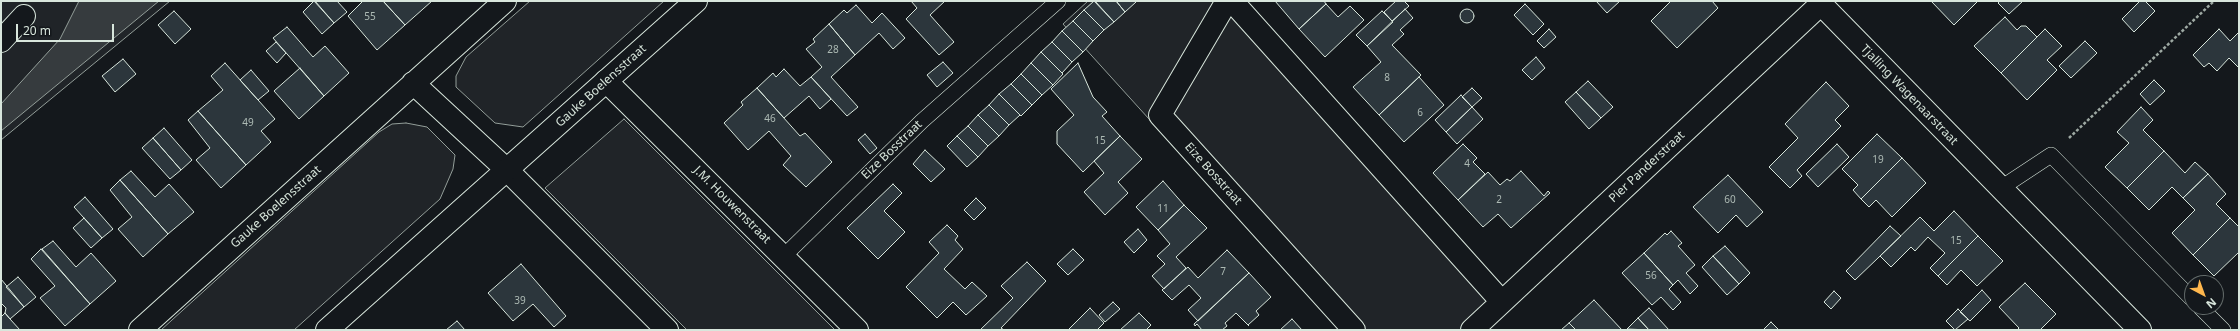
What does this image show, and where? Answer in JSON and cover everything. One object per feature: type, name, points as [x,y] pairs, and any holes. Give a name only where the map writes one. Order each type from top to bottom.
[{"type":"street","name":"Gauke Boelensstraat","points":[[140,330],[505,1]]},
{"type":"street","name":"Gauke Boelensstraat","points":[[327,330],[696,1]]},
{"type":"street","name":"Eize Bosstraat","points":[[1227,1],[1160,115],[1354,330]]},
{"type":"street","points":[[1232,1],[1502,302]]},
{"type":"street","name":"Pier Panderstraat","points":[[1472,330],[1820,3]]},
{"type":"street","name":"Tjalling Wagenaarstraat","points":[[1820,3],[2001,188],[2127,326]]},
{"type":"street","points":[[1,41],[24,16]]},
{"type":"street","name":"J.M. Houwenstraat","points":[[606,81],[857,330]]},
{"type":"street","points":[[413,83],[506,170],[666,330]]},
{"type":"lane","name":"Eize Bosstraat","points":[[784,256],[922,121],[1058,1]]},
{"type":"lane","points":[[2001,188],[2051,155],[2184,291]]},
{"type":"lane","points":[[2208,315],[2222,330]]},
{"type":"path","points":[[2051,155],[2214,1]]},
{"type":"shaded area","points":[[1,1],[170,1],[1,140]]},
{"type":"shaded area","points":[[79,1],[159,1],[1,131],[1,104],[60,39]]},
{"type":"shaded area","points":[[530,1],[664,1],[523,127],[495,123],[456,87],[456,76],[466,57]]},
{"type":"shaded area","points":[[1088,1],[1226,1],[1493,302],[1462,330],[1340,330],[1063,24]]},
{"type":"shaded area","points":[[624,119],[835,330],[687,330],[545,188]]},
{"type":"shaded area","points":[[406,123],[427,127],[455,155],[453,169],[440,199],[294,330],[161,330],[379,132],[392,124]]},
{"type":"building","points":[[314,1],[334,23],[322,34],[303,12]]},
{"type":"building","points":[[315,1],[337,1],[347,12],[334,23]]},
{"type":"building","points":[[363,1],[383,1],[405,25],[377,50],[348,16]]},
{"type":"building","points":[[383,1],[432,1],[405,25]]},
{"type":"building","points":[[911,1],[945,1],[930,15],[954,42],[939,55],[906,19],[917,8]]},
{"type":"building","points":[[1094,1],[1114,22],[1104,30],[1084,10]]},
{"type":"building","points":[[1095,1],[1116,1],[1125,12],[1114,22]]},
{"type":"building","points":[[1116,1],[1135,1],[1136,2],[1125,12]]},
{"type":"building","points":[[1275,1],[1324,1],[1326,4],[1299,29]]},
{"type":"building","points":[[1396,1],[1404,1],[1409,6],[1392,21],[1384,12]]},
{"type":"building","points":[[1596,1],[1620,1],[1607,13]]},
{"type":"building","points":[[1671,1],[1712,1],[1718,8],[1677,48],[1651,21]]},
{"type":"building","points":[[1931,1],[1978,1],[1954,25]]},
{"type":"building","points":[[2000,1],[2023,1],[2009,14],[1998,3]]},
{"type":"building","points":[[2140,1],[2145,1],[2155,11],[2134,32],[2122,19]]},
{"type":"building","points":[[1326,4],[1338,17],[1350,6],[1364,20],[1325,57],[1299,29]]},
{"type":"building","points":[[1525,4],[1544,24],[1533,35],[1514,15]]},
{"type":"building","points":[[856,5],[872,23],[882,13],[905,38],[893,49],[879,33],[855,55],[829,24],[844,10],[847,13]]},
{"type":"building","points":[[1405,9],[1413,18],[1400,30],[1404,34],[1392,45],[1421,75],[1379,115],[1353,87],[1381,62],[1367,46]]},
{"type":"building","points":[[1464,9],[1470,9],[1474,13],[1474,19],[1470,23],[1464,23],[1460,19],[1460,13]]},
{"type":"building","points":[[1084,10],[1104,30],[1093,41],[1073,21]]},
{"type":"building","points":[[174,11],[191,29],[175,44],[158,25]]},
{"type":"building","points":[[1382,11],[1393,22],[1367,46],[1356,35]]},
{"type":"building","points":[[2005,17],[2017,30],[2021,26],[2026,26],[2037,37],[2001,73],[1974,46]]},
{"type":"building","points":[[1073,21],[1093,41],[1083,52],[1062,31]]},
{"type":"building","points":[[829,24],[855,55],[831,77],[858,107],[847,116],[811,77],[822,67],[806,49],[815,42],[813,39]]},
{"type":"building","points":[[287,27],[313,57],[325,46],[349,73],[324,96],[273,38]]},
{"type":"building","points":[[1549,29],[1556,37],[1544,48],[1537,41]]},
{"type":"building","points":[[2045,29],[2062,46],[2047,60],[2057,70],[2027,100],[2001,73]]},
{"type":"building","points":[[2219,29],[2230,41],[2239,32],[2239,68],[2229,58],[2217,71],[2209,63],[2204,67],[2193,55]]},
{"type":"building","points":[[1062,31],[1083,52],[1072,62],[1052,42]]},
{"type":"building","points":[[2085,41],[2097,53],[2071,78],[2059,66]]},
{"type":"building","points":[[276,42],[286,53],[277,63],[266,51]]},
{"type":"building","points":[[1052,42],[1072,62],[1062,73],[1041,52]]},
{"type":"building","points":[[1041,52],[1063,74],[1053,85],[1031,63]]},
{"type":"building","points":[[1536,57],[1545,68],[1532,80],[1522,70]]},
{"type":"building","points":[[123,59],[136,74],[115,92],[102,76]]},
{"type":"building","points":[[943,62],[953,73],[937,87],[927,75]]},
{"type":"building","points":[[225,63],[275,119],[261,131],[271,142],[246,165],[198,111],[223,90],[211,76]]},
{"type":"building","points":[[1031,63],[1053,85],[1042,95],[1021,74]]},
{"type":"building","points":[[1078,63],[1093,97],[1107,112],[1102,116],[1120,136],[1083,172],[1057,144],[1057,131],[1074,115],[1051,89]]},
{"type":"building","points":[[300,68],[324,96],[299,119],[274,91]]},
{"type":"building","points":[[784,69],[800,86],[811,77],[831,99],[820,109],[809,96],[784,118],[757,88],[773,73],[776,77]]},
{"type":"building","points":[[251,70],[269,91],[258,100],[240,80]]},
{"type":"building","points":[[1021,74],[1042,95],[1032,105],[1011,84]]},
{"type":"building","points":[[1419,77],[1444,105],[1404,142],[1379,115]]},
{"type":"building","points":[[2154,80],[2165,91],[2150,105],[2140,94]]},
{"type":"building","points":[[1588,81],[1613,107],[1601,118],[1576,92]]},
{"type":"building","points":[[1826,82],[1849,106],[1835,120],[1841,126],[1797,170],[1802,176],[1790,188],[1769,167],[1798,138],[1785,124]]},
{"type":"building","points":[[1011,84],[1032,105],[1021,116],[999,94]]},
{"type":"building","points":[[757,88],[800,136],[805,133],[832,162],[806,187],[783,165],[791,156],[769,131],[748,150],[724,123],[743,105],[741,102]]},
{"type":"building","points":[[1472,88],[1482,98],[1472,107],[1462,97]]},
{"type":"building","points":[[1576,92],[1601,118],[1589,129],[1565,102]]},
{"type":"building","points":[[999,94],[1020,115],[1009,125],[989,105]]},
{"type":"building","points":[[1461,95],[1472,107],[1446,132],[1435,120]]},
{"type":"building","points":[[989,105],[1009,125],[999,136],[978,115]]},
{"type":"building","points":[[1472,107],[1483,119],[1457,144],[1446,132]]},
{"type":"building","points":[[2141,107],[2153,120],[2143,130],[2164,151],[2127,188],[2105,167],[2129,143],[2117,132]]},
{"type":"building","points":[[198,111],[246,165],[221,188],[196,160],[210,148],[188,120]]},
{"type":"building","points":[[978,115],[999,136],[988,146],[968,126]]},
{"type":"building","points":[[968,126],[988,146],[978,157],[957,136]]},
{"type":"building","points":[[164,128],[192,160],[181,170],[153,138]]},
{"type":"building","points":[[865,134],[877,148],[870,154],[858,140]]},
{"type":"building","points":[[1877,134],[1902,158],[1861,199],[1853,190],[1858,185],[1842,169]]},
{"type":"building","points":[[957,136],[978,157],[967,167],[947,146]]},
{"type":"building","points":[[1120,136],[1142,159],[1118,182],[1128,193],[1105,215],[1084,192],[1104,173],[1094,161]]},
{"type":"building","points":[[153,138],[181,170],[170,179],[142,148]]},
{"type":"building","points":[[1463,144],[1477,158],[1473,162],[1485,174],[1458,200],[1433,173]]},
{"type":"building","points":[[1837,144],[1849,157],[1818,187],[1806,174]]},
{"type":"building","points":[[925,150],[945,169],[931,182],[913,164]]},
{"type":"building","points":[[2164,151],[2185,173],[2195,162],[2208,174],[2183,198],[2172,187],[2149,210],[2127,188]]},
{"type":"building","points":[[1902,158],[1926,183],[1892,217],[1876,200],[1869,207],[1861,199]]},
{"type":"building","points":[[131,171],[155,197],[169,184],[194,212],[168,234],[120,180]]},
{"type":"building","points":[[1521,171],[1544,196],[1548,191],[1550,193],[1511,228],[1498,214],[1483,227],[1458,200],[1488,172],[1500,185],[1507,179],[1510,181]]},
{"type":"building","points":[[2208,174],[2226,194],[2216,204],[2230,218],[2193,255],[2172,233],[2195,210],[2183,198]]},
{"type":"building","points":[[1728,175],[1763,212],[1747,227],[1736,215],[1718,233],[1693,207]]},
{"type":"building","points":[[120,180],[168,234],[143,257],[118,229],[132,217],[110,190]]},
{"type":"building","points":[[1163,181],[1184,205],[1158,230],[1136,207]]},
{"type":"building","points":[[893,184],[902,193],[884,211],[905,232],[878,259],[847,228]]},
{"type":"building","points":[[85,197],[113,229],[102,238],[74,207]]},
{"type":"building","points":[[976,198],[986,208],[974,220],[964,210]]},
{"type":"building","points":[[1184,205],[1207,228],[1176,257],[1186,268],[1164,289],[1152,276],[1165,264],[1157,256],[1170,244],[1158,230]]},
{"type":"building","points":[[1954,211],[1978,236],[1938,276],[1930,268],[1945,253],[1928,237],[1915,251],[1911,247],[1891,267],[1880,256],[1920,217],[1934,231]]},
{"type":"building","points":[[84,218],[102,238],[91,248],[73,228]]},
{"type":"building","points":[[2230,218],[2239,227],[2239,254],[2238,253],[2215,275],[2213,275],[2193,255]]},
{"type":"building","points":[[947,225],[958,236],[955,240],[963,249],[944,269],[965,289],[972,282],[987,296],[966,315],[953,302],[937,318],[906,287],[939,253],[929,242]]},
{"type":"building","points":[[1890,226],[1901,236],[1855,280],[1846,271]]},
{"type":"building","points":[[1138,229],[1147,240],[1134,253],[1124,242]]},
{"type":"building","points":[[1671,231],[1682,243],[1678,246],[1695,265],[1686,273],[1698,286],[1690,294],[1678,280],[1673,285],[1644,253],[1665,233],[1667,235]]},
{"type":"building","points":[[1978,236],[2003,261],[1977,286],[1961,270],[1947,285],[1938,276]]},
{"type":"building","points":[[53,241],[76,267],[91,253],[116,281],[90,304],[42,249]]},
{"type":"building","points":[[1725,246],[1750,273],[1739,284],[1713,256]]},
{"type":"building","points":[[41,249],[90,304],[65,326],[40,298],[55,286],[31,259]]},
{"type":"building","points":[[1073,249],[1084,260],[1068,275],[1057,264]]},
{"type":"building","points":[[1227,250],[1249,273],[1198,321],[1188,310],[1201,298],[1189,285],[1172,300],[1162,290],[1188,267],[1198,278]]},
{"type":"building","points":[[1644,253],[1673,285],[1669,289],[1681,302],[1673,310],[1661,297],[1652,305],[1622,273]]},
{"type":"building","points":[[1713,256],[1739,284],[1727,295],[1702,267]]},
{"type":"building","points":[[1027,262],[1046,281],[1001,328],[1004,330],[980,330],[1013,298],[1001,286]]},
{"type":"building","points":[[521,264],[566,316],[554,327],[533,304],[513,321],[488,293]]},
{"type":"building","points":[[1249,273],[1271,297],[1256,311],[1259,315],[1248,325],[1236,313],[1225,323],[1227,326],[1222,330],[1202,330],[1197,324],[1195,326],[1194,324]]},
{"type":"building","points":[[18,277],[36,297],[24,307],[6,287]]},
{"type":"building","points":[[1,279],[24,307],[10,319],[5,313],[6,308],[1,303]]},
{"type":"building","points":[[2025,283],[2056,314],[2040,330],[2017,330],[2019,328],[1999,307]]},
{"type":"building","points":[[1982,290],[1991,300],[1970,321],[1960,312]]},
{"type":"building","points":[[1834,291],[1841,298],[1831,309],[1824,302]]},
{"type":"building","points":[[1594,300],[1622,330],[1576,330],[1569,323]]},
{"type":"building","points":[[1113,302],[1120,309],[1105,322],[1099,315]]},
{"type":"building","points":[[1090,308],[1104,323],[1097,330],[1068,330]]},
{"type":"building","points":[[1649,308],[1669,330],[1649,330],[1638,318]]},
{"type":"building","points":[[1958,309],[1968,319],[1955,330],[1946,321]]},
{"type":"building","points":[[5,313],[20,330],[1,330],[1,317]]},
{"type":"building","points":[[1139,313],[1151,325],[1146,330],[1120,330]]},
{"type":"building","points":[[1638,318],[1649,330],[1627,329]]},
{"type":"building","points":[[1292,319],[1302,330],[1280,330]]},
{"type":"building","points":[[457,321],[465,330],[446,330]]},
{"type":"building","points":[[1771,322],[1779,330],[1764,329]]},
{"type":"building","points":[[1569,323],[1576,330],[1561,330]]}]
